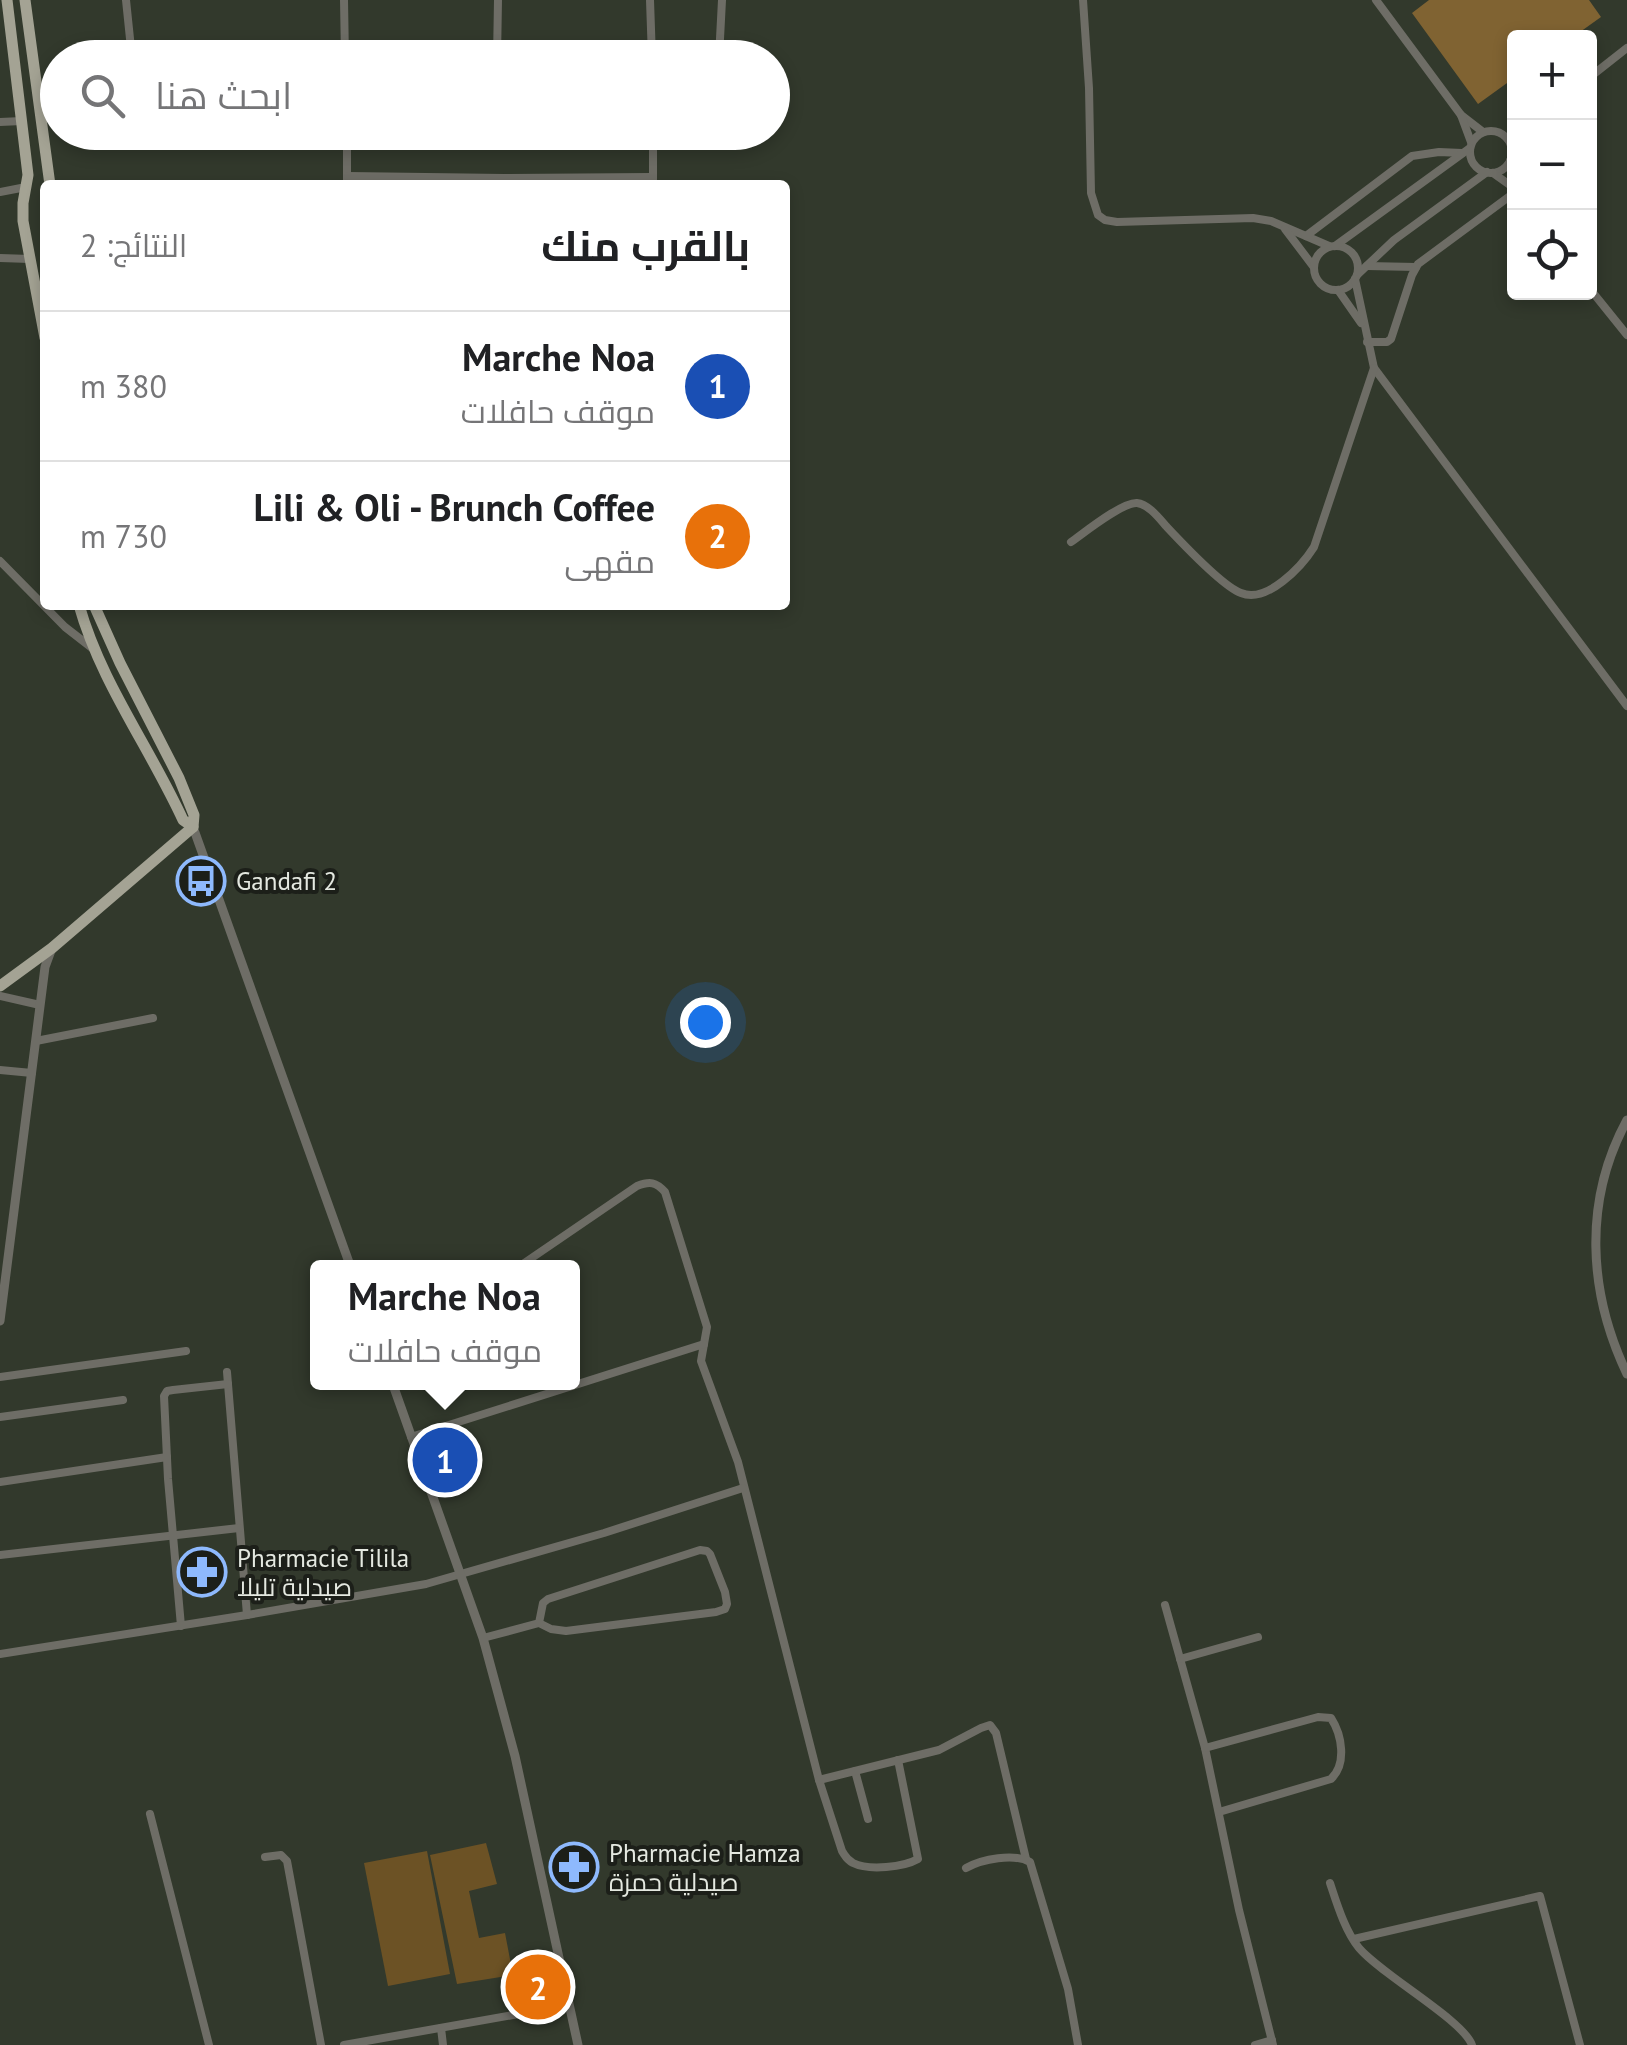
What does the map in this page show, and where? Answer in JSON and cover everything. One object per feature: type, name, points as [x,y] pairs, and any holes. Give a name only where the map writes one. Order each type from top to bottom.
[{"type":"main road","points":[[7,0],[28,175],[23,221],[40,292]]},
{"type":"main road","points":[[25,0],[40,123]]},
{"type":"main road","points":[[43,150],[46,180]]},
{"type":"main road","points":[[25,192],[40,189]]},
{"type":"main road","points":[[80,610],[92,648],[183,820],[193,828]]},
{"type":"main road","points":[[0,986],[52,948],[193,828],[194,815],[179,778],[96,610]]},
{"type":"street","points":[[126,0],[130,40]]},
{"type":"street","points":[[344,0],[345,40]]},
{"type":"street","points":[[498,0],[498,40]]},
{"type":"street","points":[[650,0],[651,40]]},
{"type":"street","points":[[720,40],[722,0]]},
{"type":"street","points":[[1083,0],[1091,192],[1098,215],[1117,222],[1253,218],[1354,254],[1374,368],[1627,706]]},
{"type":"street","points":[[1376,0],[1461,114],[1483,132],[1507,130]]},
{"type":"street","points":[[1597,72],[1627,48]]},
{"type":"street","points":[[1461,114],[1473,164],[1507,183]]},
{"type":"street","points":[[0,122],[22,121]]},
{"type":"street","points":[[1483,132],[1468,148],[1317,256],[1315,277],[1322,286],[1338,290],[1348,287],[1394,240],[1507,164]]},
{"type":"street","points":[[1500,132],[1507,139]]},
{"type":"street","points":[[1306,236],[1412,156],[1468,148]]},
{"type":"street","points":[[347,150],[348,180]]},
{"type":"street","points":[[653,150],[653,180]]},
{"type":"street","points":[[0,192],[25,192]]},
{"type":"street","points":[[1368,342],[1392,339],[1416,266],[1507,193]]},
{"type":"street","points":[[1282,226],[1314,266]]},
{"type":"street","points":[[0,258],[31,258]]},
{"type":"street","points":[[1367,266],[1416,266]]},
{"type":"street","points":[[1338,290],[1364,327]]},
{"type":"street","points":[[1597,298],[1627,335]]},
{"type":"street","points":[[1071,542],[1125,505],[1138,503],[1146,506],[1238,592],[1263,592],[1298,569],[1314,546],[1374,368]]},
{"type":"street","points":[[0,561],[40,601]]},
{"type":"street","points":[[49,610],[92,648]]},
{"type":"street","points":[[193,828],[347,1260]]},
{"type":"street","points":[[0,1321],[5,1254],[40,1006],[52,948]]},
{"type":"street","points":[[0,996],[40,1006]]},
{"type":"street","points":[[36,1041],[153,1018]]},
{"type":"street","points":[[0,1070],[32,1073]]},
{"type":"street","points":[[1627,1120],[1602,1182],[1595,1240],[1604,1308],[1627,1374]]},
{"type":"street","points":[[529,1260],[637,1186],[646,1182],[658,1185],[668,1202],[707,1327],[702,1361],[744,1488],[818,1780],[845,1856],[854,1863],[910,1863],[919,1856],[898,1760]]},
{"type":"street","points":[[580,1384],[704,1344]]},
{"type":"street","points":[[0,1377],[186,1351]]},
{"type":"street","points":[[227,1372],[248,1616]]},
{"type":"street","points":[[181,1626],[166,1458],[165,1393],[228,1384]]},
{"type":"street","points":[[395,1390],[483,1638],[515,1756],[578,2045]]},
{"type":"street","points":[[412,1438],[561,1390]]},
{"type":"street","points":[[0,1417],[123,1400]]},
{"type":"street","points":[[0,1482],[166,1458]]},
{"type":"street","points":[[0,1654],[426,1584],[744,1488]]},
{"type":"street","points":[[0,1555],[240,1528]]},
{"type":"street","points":[[483,1638],[539,1623],[566,1631],[716,1612],[725,1609],[727,1600],[710,1554],[700,1550],[548,1598],[543,1603],[539,1623]]},
{"type":"street","points":[[1165,1605],[1204,1748],[1272,2043],[1255,2045]]},
{"type":"street","points":[[1180,1659],[1258,1636]]},
{"type":"street","points":[[1204,1748],[1318,1717],[1331,1718],[1337,1728],[1340,1765],[1336,1776],[1219,1812]]},
{"type":"street","points":[[818,1780],[939,1750],[987,1726],[994,1728],[1026,1859],[1036,1879],[1068,1989],[1078,2045]]},
{"type":"street","points":[[855,1771],[868,1819]]},
{"type":"street","points":[[150,1814],[209,2045]]},
{"type":"street","points":[[264,1856],[281,1856],[287,1861],[321,2045]]},
{"type":"street","points":[[966,1868],[984,1862],[1026,1859]]},
{"type":"street","points":[[1330,1883],[1356,1945],[1384,1972],[1446,2016],[1469,2037],[1472,2045]]},
{"type":"street","points":[[1354,1939],[1540,1896],[1580,2045]]},
{"type":"street","points":[[344,2045],[569,2005]]},
{"type":"street","points":[[441,2028],[444,2045]]},
{"type":"shaded area","points":[[1429,0],[1589,0],[1601,17],[1583,30],[1507,30],[1507,83],[1478,104],[1412,13]]},
{"type":"shaded area","points":[[486,1843],[497,1884],[469,1891],[479,1938],[505,1933],[513,1975],[457,1984],[430,1855]]},
{"type":"shaded area","points":[[427,1851],[450,1974],[388,1986],[364,1863]]},
{"type":"place","name":"Gandafi 2","points":[[201,881]]},
{"type":"place","name":"Marche Noa","points":[[445,1460]]},
{"type":"place","name":"Pharmacie Tilila صيدلية تليلا","points":[[202,1572]]},
{"type":"place","name":"Pharmacie Hamza صيدلية حمزة","points":[[574,1867]]},
{"type":"place","name":"Lili & Oli - Brunch Coffee","points":[[538,1987]]}]
